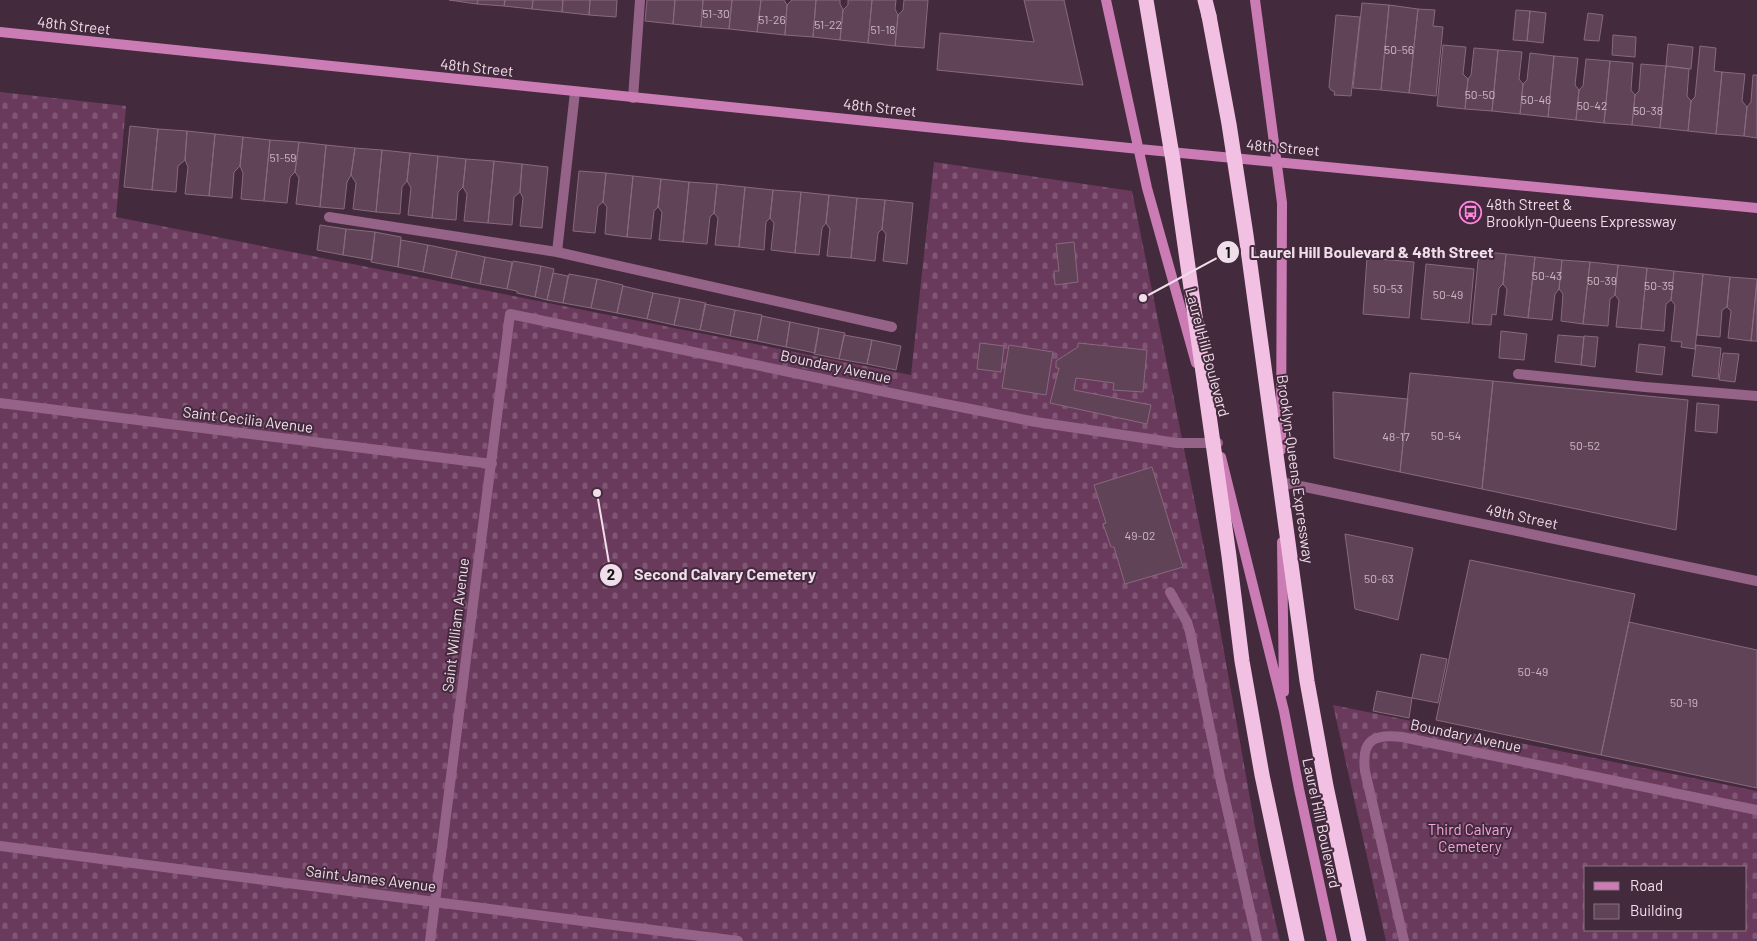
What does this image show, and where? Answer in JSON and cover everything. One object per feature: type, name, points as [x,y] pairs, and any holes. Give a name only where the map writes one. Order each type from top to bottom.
[{"type":"highway","points":[[1146,0],[1177,190],[1242,661],[1262,775],[1297,941]]},
{"type":"highway","name":"Brooklyn-Queens Expressway","points":[[1206,0],[1229,124],[1246,234],[1307,680],[1326,786],[1359,941]]},
{"type":"street","points":[[633,98],[640,0]]},
{"type":"street","name":"Laurel Hill Boulevard","points":[[1106,0],[1147,188],[1218,443],[1284,711],[1332,941]]},
{"type":"street","points":[[1255,0],[1276,162]]},
{"type":"street","name":"48th Street","points":[[0,32],[633,98],[1757,208]]},
{"type":"street","points":[[557,252],[574,92]]},
{"type":"street","name":"Laurel Hill Boulevard","points":[[1276,162],[1282,203],[1281,482],[1284,711]]},
{"type":"street","points":[[329,217],[557,252],[892,327]]},
{"type":"street","name":"Boundary Avenue","points":[[510,314],[1036,422],[1177,444],[1218,443]]},
{"type":"street","name":"Saint William Avenue","points":[[430,941],[510,314]]},
{"type":"street","points":[[1518,374],[1757,396]]},
{"type":"street","name":"Saint Cecilia Avenue","points":[[0,403],[492,464]]},
{"type":"street","name":"49th Street","points":[[1281,482],[1757,581]]},
{"type":"street","points":[[1170,592],[1187,622],[1190,632],[1257,941]]},
{"type":"street","name":"Boundary Avenue","points":[[1404,941],[1365,771],[1365,754],[1373,740],[1379,736],[1402,737],[1757,810]]},
{"type":"street","name":"Saint James Avenue","points":[[0,846],[738,941]]},
{"type":"green space","points":[[0,92],[126,106],[116,217],[911,375],[934,162],[1132,191],[1217,612],[1260,855],[1280,941],[0,941]]},
{"type":"green space","name":"Third Calvary Cemetery","points":[[1333,705],[1757,791],[1757,941],[1386,941]]},
{"type":"building","points":[[449,0],[478,0],[477,4]]},
{"type":"building","points":[[478,0],[505,0],[504,6],[477,4]]},
{"type":"building","points":[[505,0],[533,0],[532,9],[504,6]]},
{"type":"building","points":[[533,0],[563,0],[562,12],[532,9]]},
{"type":"building","points":[[563,0],[590,0],[589,15],[562,12]]},
{"type":"building","points":[[590,0],[617,0],[616,17],[589,15]]},
{"type":"building","points":[[647,0],[675,0],[673,24],[645,21]]},
{"type":"building","points":[[675,0],[703,0],[701,27],[673,24]]},
{"type":"building","points":[[703,0],[732,0],[729,29],[701,27]]},
{"type":"building","points":[[732,0],[761,0],[757,32],[729,29]]},
{"type":"building","points":[[761,0],[784,0],[787,5],[785,35],[757,32]]},
{"type":"building","points":[[792,0],[816,0],[813,37],[785,35],[787,5]]},
{"type":"building","points":[[816,0],[840,0],[843,10],[840,40],[813,37]]},
{"type":"building","points":[[848,0],[872,0],[868,43],[840,40],[843,10],[848,5]]},
{"type":"building","points":[[872,0],[896,0],[895,9],[898,15],[895,46],[868,43]]},
{"type":"building","points":[[904,0],[928,0],[924,48],[895,46],[898,15],[903,10]]},
{"type":"building","points":[[1024,0],[1064,0],[1083,85],[937,70],[940,33],[1034,42]]},
{"type":"building","points":[[1362,3],[1389,5],[1381,90],[1353,88]]},
{"type":"building","points":[[1389,5],[1418,9],[1409,93],[1381,90]]},
{"type":"building","points":[[1418,9],[1435,10],[1433,26],[1443,27],[1436,96],[1409,93]]},
{"type":"building","points":[[1516,10],[1530,11],[1527,41],[1513,40]]},
{"type":"building","points":[[1530,11],[1546,13],[1543,43],[1527,41]]},
{"type":"building","points":[[1588,13],[1603,15],[1599,41],[1584,40]]},
{"type":"building","points":[[1336,15],[1360,17],[1351,96],[1334,95],[1335,92],[1329,87]]},
{"type":"building","points":[[1613,35],[1636,37],[1635,57],[1612,55]]},
{"type":"building","points":[[1668,44],[1693,47],[1691,69],[1666,66]]},
{"type":"building","points":[[1443,45],[1466,47],[1463,74],[1468,79],[1465,109],[1437,106]]},
{"type":"building","points":[[1700,46],[1716,48],[1714,71],[1722,72],[1716,134],[1688,131],[1691,101],[1695,97]]},
{"type":"building","points":[[1474,48],[1498,50],[1492,111],[1465,109]]},
{"type":"building","points":[[1498,50],[1522,52],[1519,79],[1523,84],[1520,114],[1492,111]]},
{"type":"building","points":[[1530,53],[1554,56],[1548,117],[1520,114],[1523,84],[1527,80]]},
{"type":"building","points":[[1554,56],[1578,58],[1575,85],[1579,90],[1576,120],[1548,117]]},
{"type":"building","points":[[1586,59],[1610,61],[1604,123],[1576,120],[1579,90],[1583,86]]},
{"type":"building","points":[[1610,61],[1633,63],[1631,90],[1635,95],[1632,125],[1604,123]]},
{"type":"building","points":[[1641,64],[1666,66],[1660,128],[1632,125],[1635,95],[1639,91]]},
{"type":"building","points":[[1666,66],[1689,69],[1687,96],[1691,101],[1688,131],[1660,128]]},
{"type":"building","points":[[1722,72],[1745,74],[1742,101],[1747,107],[1744,136],[1716,134]]},
{"type":"building","points":[[1753,75],[1757,75],[1757,138],[1744,136],[1747,107],[1751,102]]},
{"type":"building","points":[[130,126],[158,129],[152,190],[124,187]]},
{"type":"building","points":[[158,129],[187,131],[185,160],[178,166],[176,192],[152,190]]},
{"type":"building","points":[[187,131],[215,134],[209,196],[185,194],[188,167],[185,160]]},
{"type":"building","points":[[215,134],[243,137],[240,166],[234,172],[232,198],[209,196]]},
{"type":"building","points":[[243,137],[270,140],[264,201],[241,199],[243,173],[240,166]]},
{"type":"building","points":[[270,140],[299,142],[295,172],[290,177],[287,203],[264,201]]},
{"type":"building","points":[[299,142],[326,145],[320,207],[296,204],[299,178],[295,172]]},
{"type":"building","points":[[326,145],[355,148],[351,175],[347,182],[344,209],[320,207]]},
{"type":"building","points":[[355,148],[382,150],[376,212],[353,209],[356,183],[351,175]]},
{"type":"building","points":[[382,150],[410,153],[407,181],[402,187],[400,214],[376,212]]},
{"type":"building","points":[[410,153],[438,156],[432,218],[408,215],[411,188],[407,181]]},
{"type":"building","points":[[438,156],[466,159],[463,187],[458,192],[456,220],[432,218]]},
{"type":"building","points":[[466,159],[494,161],[488,223],[464,221],[467,194],[463,187]]},
{"type":"building","points":[[494,161],[522,164],[520,192],[514,197],[512,225],[488,223]]},
{"type":"building","points":[[522,164],[548,167],[542,228],[520,226],[523,198],[520,192]]},
{"type":"building","points":[[579,171],[606,173],[603,202],[598,206],[595,233],[573,231]]},
{"type":"building","points":[[606,173],[633,176],[627,237],[605,234],[607,207],[603,202]]},
{"type":"building","points":[[633,176],[661,179],[658,207],[654,211],[651,239],[627,237]]},
{"type":"building","points":[[661,179],[689,182],[683,242],[659,240],[662,212],[658,207]]},
{"type":"building","points":[[689,182],[717,184],[714,213],[710,217],[707,244],[683,242]]},
{"type":"building","points":[[717,184],[745,187],[739,247],[715,245],[718,218],[714,213]]},
{"type":"building","points":[[745,187],[773,190],[770,218],[766,222],[764,250],[739,247]]},
{"type":"building","points":[[773,190],[801,192],[795,253],[771,250],[774,223],[770,218]]},
{"type":"building","points":[[801,192],[829,195],[826,223],[822,228],[819,255],[795,253]]},
{"type":"building","points":[[829,195],[857,198],[851,258],[827,256],[830,229],[826,223]]},
{"type":"building","points":[[857,198],[885,200],[882,229],[878,233],[875,261],[851,258]]},
{"type":"building","points":[[885,200],[913,203],[907,264],[883,261],[886,234],[882,229]]},
{"type":"building","points":[[320,225],[346,229],[343,255],[317,250]]},
{"type":"building","points":[[346,229],[375,232],[372,260],[343,255]]},
{"type":"building","points":[[375,232],[401,237],[398,267],[371,262]]},
{"type":"building","points":[[401,240],[428,245],[423,272],[398,267]]},
{"type":"building","points":[[1074,242],[1078,282],[1055,285],[1054,271],[1059,271],[1056,244]]},
{"type":"building","points":[[428,245],[457,251],[451,278],[423,272]]},
{"type":"building","points":[[457,251],[485,257],[480,284],[451,278]]},
{"type":"building","points":[[1479,251],[1506,254],[1503,284],[1499,288],[1496,315],[1492,314],[1491,325],[1472,324]]},
{"type":"building","points":[[1506,254],[1535,257],[1528,318],[1504,315],[1507,289],[1503,284]]},
{"type":"building","points":[[485,257],[512,262],[507,289],[480,284]]},
{"type":"building","points":[[1535,257],[1562,260],[1559,289],[1555,294],[1552,320],[1528,318]]},
{"type":"building","points":[[1367,258],[1414,262],[1409,318],[1363,314]]},
{"type":"building","points":[[1562,260],[1590,262],[1583,324],[1561,321],[1563,294],[1559,289]]},
{"type":"building","points":[[513,261],[541,266],[535,297],[507,289]]},
{"type":"building","points":[[1590,262],[1618,265],[1615,295],[1610,299],[1608,326],[1583,324]]},
{"type":"building","points":[[1426,264],[1474,269],[1469,323],[1421,319]]},
{"type":"building","points":[[1618,265],[1647,268],[1641,329],[1616,327],[1619,300],[1615,295]]},
{"type":"building","points":[[541,266],[554,269],[547,300],[535,297]]},
{"type":"building","points":[[1647,268],[1674,271],[1671,300],[1666,304],[1664,331],[1641,329]]},
{"type":"building","points":[[1674,271],[1703,274],[1695,349],[1681,347],[1682,342],[1671,341],[1675,305],[1671,300]]},
{"type":"building","points":[[553,273],[568,276],[563,303],[547,300]]},
{"type":"building","points":[[569,274],[597,279],[591,308],[563,303]]},
{"type":"building","points":[[1703,274],[1730,277],[1727,307],[1722,310],[1720,337],[1697,335]]},
{"type":"building","points":[[1730,277],[1757,279],[1751,341],[1728,338],[1731,311],[1727,307]]},
{"type":"building","points":[[597,279],[623,285],[617,313],[591,308]]},
{"type":"building","points":[[1757,282],[1757,341],[1751,341]]},
{"type":"building","points":[[623,286],[653,293],[647,319],[617,313]]},
{"type":"building","points":[[653,293],[680,298],[674,325],[647,319]]},
{"type":"building","points":[[680,298],[706,303],[700,330],[674,325]]},
{"type":"building","points":[[705,304],[735,310],[730,336],[700,330]]},
{"type":"building","points":[[735,310],[762,315],[757,341],[730,336]]},
{"type":"building","points":[[762,316],[790,322],[786,347],[757,341]]},
{"type":"building","points":[[790,322],[819,328],[815,353],[786,347]]},
{"type":"building","points":[[819,328],[845,333],[839,359],[814,354]]},
{"type":"building","points":[[1501,331],[1527,334],[1524,360],[1499,358]]},
{"type":"building","points":[[844,335],[872,340],[867,364],[839,359]]},
{"type":"building","points":[[1558,335],[1584,337],[1581,365],[1555,362]]},
{"type":"building","points":[[1584,336],[1598,337],[1595,367],[1581,365]]},
{"type":"building","points":[[872,340],[901,346],[896,370],[867,364]]},
{"type":"building","points":[[980,343],[1004,346],[1001,372],[977,369]]},
{"type":"building","points":[[1078,343],[1147,350],[1143,392],[1113,390],[1114,383],[1076,378],[1074,390],[1151,405],[1147,424],[1050,403],[1059,368],[1056,368],[1056,361],[1078,347]]},
{"type":"building","points":[[1639,344],[1665,347],[1662,375],[1636,372]]},
{"type":"building","points":[[1009,345],[1053,352],[1046,395],[1002,388]]},
{"type":"building","points":[[1696,345],[1721,348],[1718,379],[1692,376]]},
{"type":"building","points":[[1723,353],[1739,354],[1735,382],[1719,380]]},
{"type":"building","points":[[1410,373],[1493,381],[1482,489],[1400,472]]},
{"type":"building","points":[[1493,381],[1688,400],[1676,530],[1482,489]]},
{"type":"building","points":[[1333,392],[1408,399],[1400,472],[1334,458]]},
{"type":"building","points":[[1697,403],[1719,405],[1717,433],[1695,431]]},
{"type":"building","points":[[1152,467],[1183,567],[1125,584],[1114,547],[1111,547],[1103,524],[1106,523],[1094,485]]},
{"type":"building","points":[[1345,534],[1413,548],[1398,620],[1355,609]]},
{"type":"building","points":[[1470,560],[1635,594],[1601,755],[1436,720]]},
{"type":"building","points":[[1629,622],[1757,650],[1757,788],[1601,755]]},
{"type":"building","points":[[1421,654],[1447,659],[1438,703],[1412,698]]},
{"type":"building","points":[[1377,691],[1412,698],[1409,718],[1373,711]]},
{"type":"place","name":"48th Street & Brooklyn-Queens Expressway","points":[[1470,213]]},
{"type":"place","name":"Laurel Hill Boulevard & 48th Street","points":[[1143,298]]},
{"type":"place","name":"Second Calvary Cemetery","points":[[597,493]]}]
